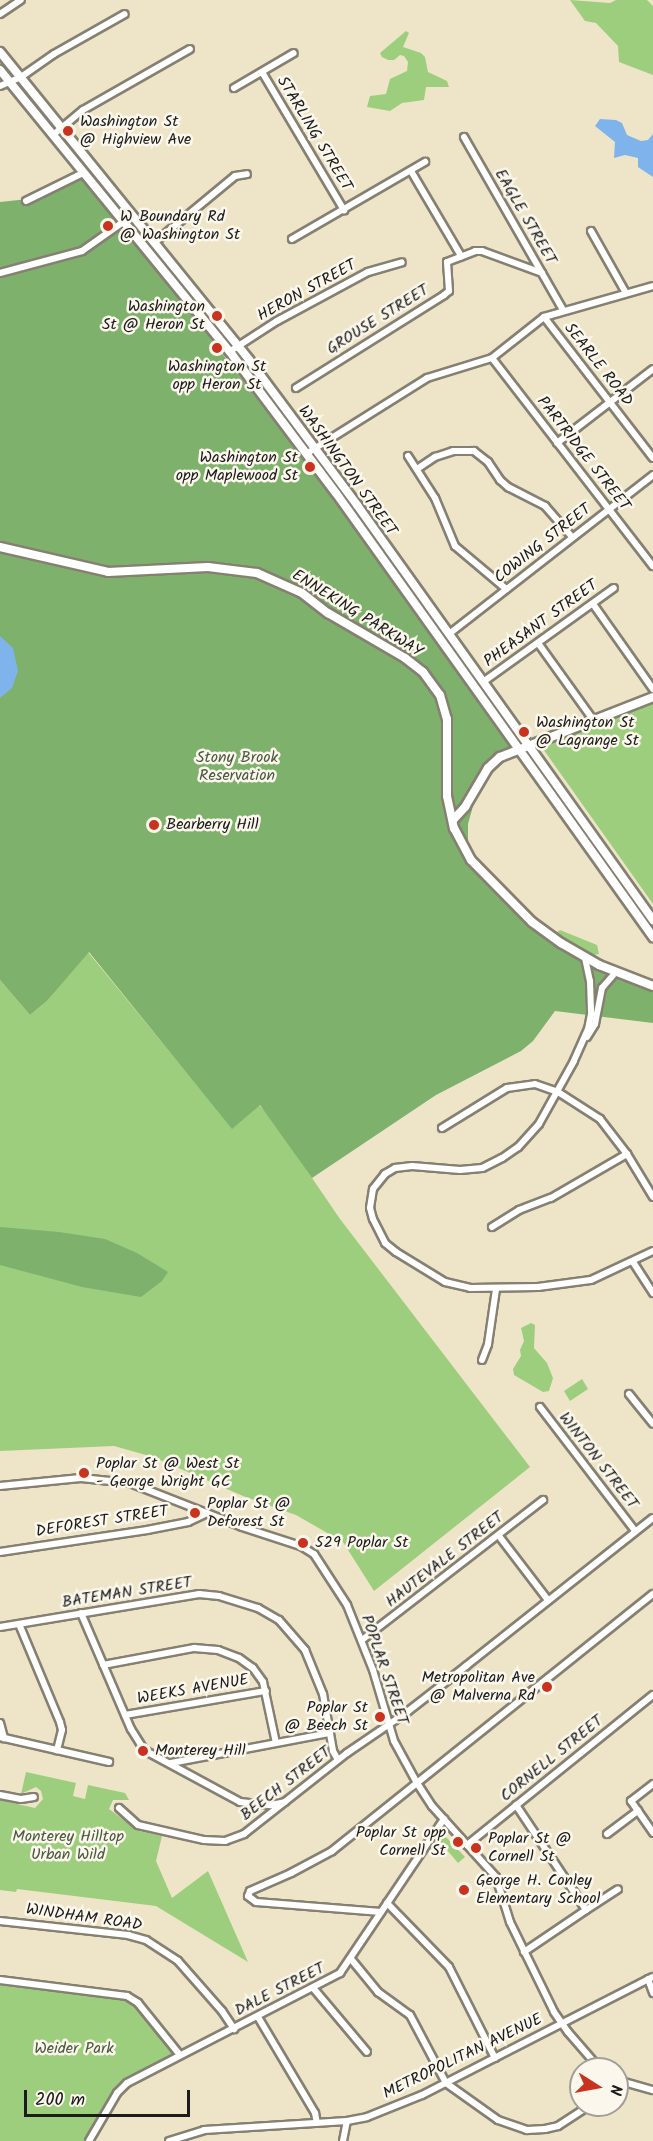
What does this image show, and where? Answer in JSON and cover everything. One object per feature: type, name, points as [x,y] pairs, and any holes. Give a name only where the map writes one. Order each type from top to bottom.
[{"type":"main road","name":"WASHINGTON STREET","points":[[0,52],[238,346],[530,746],[653,920]]},
{"type":"main road","name":"WASHINGTON STREET","points":[[0,70],[229,352],[306,454],[653,937]]},
{"type":"main road","name":"ENNEKING PARKWAY","points":[[0,547],[108,572],[231,568],[257,573],[302,593],[328,613],[405,658],[432,682],[440,695],[447,719],[447,796],[459,839],[471,860],[532,922],[585,958],[615,973],[653,984]]},
{"type":"main road","points":[[453,820],[465,807],[488,768],[500,757],[518,748],[530,746],[653,697]]},
{"type":"street","points":[[0,14],[21,0]]},
{"type":"street","points":[[0,86],[21,77],[54,54],[125,14]]},
{"type":"street","points":[[53,135],[83,110],[190,49]]},
{"type":"street","points":[[234,88],[294,53]]},
{"type":"street","name":"STARLING STREET","points":[[262,72],[344,210]]},
{"type":"street","name":"EAGLE STREET","points":[[464,137],[563,310]]},
{"type":"street","points":[[292,239],[425,162]]},
{"type":"street","points":[[411,171],[461,256],[482,251],[542,273]]},
{"type":"street","points":[[26,201],[83,173]]},
{"type":"street","points":[[154,243],[235,176],[247,174]]},
{"type":"street","points":[[0,273],[82,251],[133,215]]},
{"type":"street","points":[[591,231],[626,292]]},
{"type":"street","name":"GROUSE STREET","points":[[296,387],[444,295],[449,291],[447,262],[461,256]]},
{"type":"street","name":"HERON STREET","points":[[229,352],[277,321],[368,272],[402,262]]},
{"type":"street","points":[[306,454],[427,378],[492,358],[544,317],[653,286]]},
{"type":"street","name":"SEARLE ROAD","points":[[544,317],[653,459]]},
{"type":"street","name":"PARTRIDGE STREET","points":[[492,358],[653,566]]},
{"type":"street","points":[[557,443],[653,369]]},
{"type":"street","points":[[417,469],[435,457],[453,451],[474,452],[488,462],[500,480],[508,487],[545,506],[572,537]]},
{"type":"street","points":[[408,456],[435,498],[455,546],[506,590]]},
{"type":"street","name":"COWING STREET","points":[[449,634],[653,475]]},
{"type":"street","name":"PHEASANT STREET","points":[[483,682],[614,588]]},
{"type":"street","points":[[593,604],[653,689]]},
{"type":"street","points":[[538,643],[594,721]]},
{"type":"street","points":[[585,958],[589,975],[591,1014],[585,1040]]},
{"type":"street","points":[[615,973],[602,988],[595,1024],[558,1092],[539,1124],[518,1147],[502,1158],[472,1170],[403,1166],[386,1174],[373,1189],[370,1208],[385,1243],[396,1252],[445,1281],[470,1288],[538,1287],[591,1280],[653,1251]]},
{"type":"street","points":[[442,1128],[507,1088],[519,1084],[535,1084],[558,1092],[600,1119],[627,1154],[653,1197]]},
{"type":"street","points":[[492,1227],[519,1210],[551,1198],[627,1154]]},
{"type":"street","points":[[633,1262],[653,1293]]},
{"type":"street","points":[[482,1360],[488,1344],[496,1289]]},
{"type":"street","points":[[629,1394],[653,1424]]},
{"type":"street","name":"WINTON STREET","points":[[540,1407],[635,1532]]},
{"type":"street","name":"POPLAR STREET","points":[[0,1486],[81,1478],[130,1483],[301,1546],[314,1554],[347,1605],[362,1640],[394,1741],[417,1783],[444,1819],[496,1877],[510,1922],[524,1952],[562,2024],[590,2057]]},
{"type":"street","name":"HAUTEVALE STREET","points":[[362,1640],[543,1500]]},
{"type":"street","name":"DEFOREST STREET","points":[[0,1552],[147,1530],[189,1522],[207,1513]]},
{"type":"street","name":"BEECH STREET","points":[[119,1808],[138,1825],[217,1842],[244,1834],[653,1518]]},
{"type":"street","points":[[499,1536],[548,1600]]},
{"type":"street","name":"BATEMAN STREET","points":[[0,1628],[199,1594],[219,1596],[258,1608],[279,1620],[305,1650],[323,1694],[333,1751],[338,1760]]},
{"type":"street","points":[[381,1912],[256,1902],[248,1896],[250,1891],[320,1859],[653,1594]]},
{"type":"street","points":[[81,1614],[125,1715],[144,1750],[240,1802],[271,1805],[287,1802]]},
{"type":"street","points":[[18,1624],[60,1722],[62,1730],[57,1750]]},
{"type":"street","points":[[103,1665],[194,1648],[218,1650],[239,1658],[253,1668],[266,1691],[276,1743]]},
{"type":"street","name":"WEEKS AVENUE","points":[[125,1715],[266,1691]]},
{"type":"street","name":"CORNELL STREET","points":[[467,1845],[653,1695]]},
{"type":"street","points":[[0,1723],[2,1738],[109,1762]]},
{"type":"street","points":[[170,1763],[330,1733]]},
{"type":"street","points":[[653,1784],[631,1801],[653,1833]]},
{"type":"street","points":[[0,1795],[21,1799],[34,1797]]},
{"type":"street","points":[[516,1805],[586,1910]]},
{"type":"street","points":[[607,1834],[638,1811]]},
{"type":"street","name":"DALE STREET","points":[[89,2141],[120,2089],[180,2055],[337,1976],[351,1959],[444,1819]]},
{"type":"street","points":[[524,1952],[618,1889]]},
{"type":"street","points":[[387,1903],[449,1967],[495,2058]]},
{"type":"street","name":"WINDHAM ROAD","points":[[0,1920],[128,1935],[152,1942],[167,1951],[192,1975],[234,2029]]},
{"type":"street","points":[[351,1959],[378,1992],[410,2015],[446,2083],[498,2120],[526,2130],[558,2126],[572,2117]]},
{"type":"street","points":[[650,1978],[653,1993]]},
{"type":"street","name":"METROPOLITAN AVENUE","points":[[169,2141],[204,2130],[347,2121],[389,2109],[446,2083],[650,1978]]},
{"type":"street","points":[[0,1980],[127,1996],[138,2003],[180,2055]]},
{"type":"street","points":[[314,1989],[367,2052]]},
{"type":"street","points":[[258,2017],[315,2113],[317,2123]]},
{"type":"street","points":[[629,2085],[653,2090]]},
{"type":"street","points":[[343,2141],[347,2121]]},
{"type":"green space","points":[[570,0],[610,3],[616,0],[647,0],[653,6],[653,75],[619,62],[618,46],[596,23],[585,21]]},
{"type":"green space","points":[[406,31],[409,33],[403,47],[421,53],[425,57],[428,72],[447,81],[449,87],[426,87],[424,100],[402,103],[390,111],[367,107],[370,96],[386,94],[390,79],[407,71],[408,62],[404,56],[400,55],[394,60],[388,60],[380,53]]},
{"type":"green space","name":"Stony Brook Reservation","points":[[83,173],[338,504],[496,721],[517,756],[508,757],[492,768],[475,799],[468,824],[468,849],[487,874],[538,926],[607,968],[618,979],[653,991],[653,1023],[555,1011],[533,1041],[521,1051],[436,1095],[312,1178],[260,1105],[232,1129],[89,952],[47,1001],[30,1015],[0,980],[0,202],[37,198]]},
{"type":"green space","points":[[653,702],[653,904],[541,746]]},
{"type":"green space","points":[[560,930],[597,945],[599,954],[589,956],[570,946],[556,933]]},
{"type":"green space","points":[[88,952],[232,1128],[259,1105],[269,1115],[340,1219],[530,1467],[374,1591],[343,1542],[296,1515],[243,1496],[153,1457],[114,1446],[0,1451],[0,980],[30,1015],[47,1001]]},
{"type":"green space","points":[[0,1227],[105,1239],[137,1253],[168,1272],[162,1281],[141,1297],[82,1287],[0,1265]]},
{"type":"green space","points":[[531,1323],[535,1325],[534,1348],[547,1363],[553,1378],[549,1391],[543,1392],[514,1375],[513,1369],[521,1356],[520,1350],[524,1341],[521,1328]]},
{"type":"green space","points":[[582,1379],[588,1389],[570,1401],[564,1391]]},
{"type":"green space","name":"Monterey Hilltop Urban Wild","points":[[26,1772],[76,1783],[73,1796],[85,1799],[88,1785],[125,1793],[129,1800],[113,1800],[109,1809],[139,1831],[162,1836],[156,1861],[172,1898],[208,1871],[248,1962],[156,1906],[17,1889],[16,1892],[0,1890],[0,1800],[35,1808],[43,1799],[41,1791],[36,1787],[21,1794]]},
{"type":"green space","points":[[438,1834],[447,1838],[465,1857],[458,1863],[447,1850],[441,1850]]},
{"type":"green space","name":"Weider Park","points":[[0,1985],[126,1999],[138,2007],[173,2054],[116,2086],[85,2141],[0,2141]]},
{"type":"water","points":[[600,119],[616,120],[622,123],[627,135],[641,141],[648,140],[653,134],[653,177],[638,167],[638,158],[625,155],[614,158],[615,142],[595,126]]},
{"type":"water","points":[[0,636],[13,648],[18,671],[12,688],[0,698]]},
{"type":"place","name":"Washington St @ Highview Ave","points":[[68,131]]},
{"type":"place","name":"W Boundary Rd @ Washington St","points":[[108,226]]},
{"type":"place","name":"Washington St @ Heron St","points":[[217,316]]},
{"type":"place","name":"Washington St opp Heron St","points":[[217,348]]},
{"type":"place","name":"Washington St opp Maplewood St","points":[[310,467]]},
{"type":"place","name":"Washington St @ Lagrange St","points":[[524,732]]},
{"type":"place","name":"Bearberry Hill","points":[[154,825]]},
{"type":"place","name":"Poplar St @ West St - George Wright GC","points":[[84,1473]]},
{"type":"place","name":"Poplar St @ Deforest St","points":[[195,1513]]},
{"type":"place","name":"529 Poplar St","points":[[303,1543]]},
{"type":"place","name":"Metropolitan Ave @ Malverna Rd","points":[[547,1687]]},
{"type":"place","name":"Poplar St @ Beech St","points":[[380,1717]]},
{"type":"place","name":"Monterey Hill","points":[[143,1751]]},
{"type":"place","name":"Poplar St opp Cornell St","points":[[458,1842]]},
{"type":"place","name":"Poplar St @ Cornell St","points":[[476,1848]]},
{"type":"place","name":"George H. Conley Elementary School","points":[[464,1890]]}]
